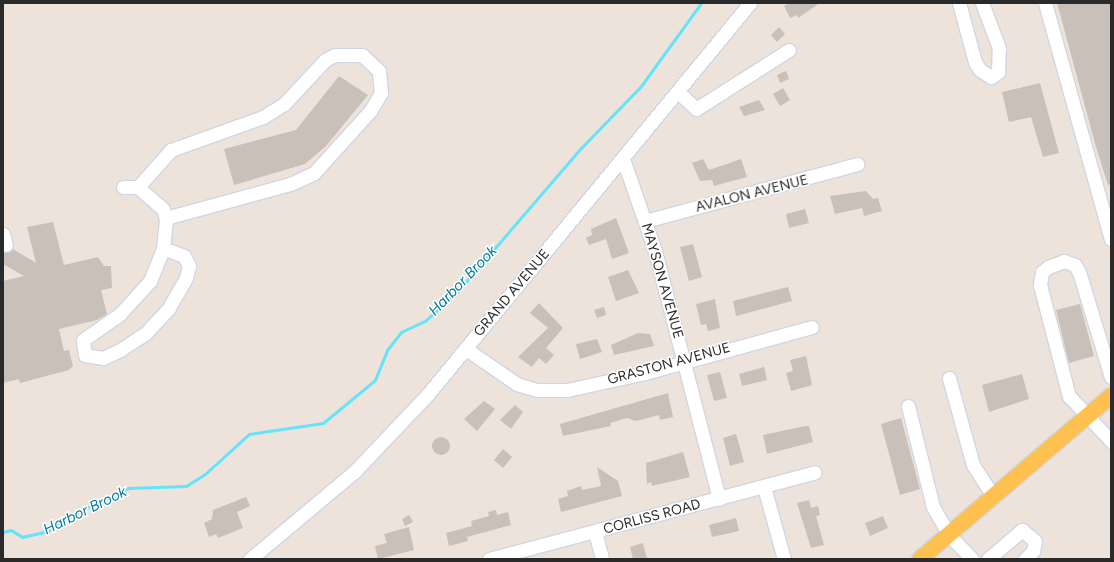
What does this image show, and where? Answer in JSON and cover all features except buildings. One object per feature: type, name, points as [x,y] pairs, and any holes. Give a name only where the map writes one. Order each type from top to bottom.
[{"type":"main road","points":[[920,559],[1111,396]]},
{"type":"street","name":"GRAND AVENUE","points":[[250,559],[373,454],[466,348],[750,3]]},
{"type":"street","points":[[959,3],[975,62],[980,70],[991,77],[998,72],[1000,61],[982,3]]},
{"type":"street","points":[[1045,3],[1111,239]]},
{"type":"street","points":[[678,92],[696,109],[789,50]]},
{"type":"street","points":[[138,187],[171,150],[263,117],[284,104],[325,60],[335,55],[362,55],[379,70],[381,93],[370,111],[314,173],[290,184],[166,218]]},
{"type":"street","name":"MAYSON AVENUE","points":[[623,159],[645,221],[684,361],[719,499]]},
{"type":"street","name":"AVALON AVENUE","points":[[645,221],[858,164]]},
{"type":"street","points":[[123,187],[138,187],[163,209],[166,218],[163,248],[150,281],[136,298],[83,340],[85,355],[103,358],[120,350],[146,333],[169,308],[186,278],[189,266],[184,256],[163,248]]},
{"type":"street","points":[[1111,377],[1079,272],[1070,262],[1048,267],[1042,272],[1040,285],[1069,396],[1111,441]]},
{"type":"street","name":"GRASTON AVENUE","points":[[466,348],[511,381],[538,390],[567,390],[645,373],[684,361],[812,327]]},
{"type":"street","points":[[949,378],[973,465],[994,497]]},
{"type":"street","points":[[908,406],[932,507],[949,535],[972,559]]},
{"type":"street","name":"CORLISS ROAD","points":[[489,559],[764,487],[815,472]]},
{"type":"street","points":[[764,487],[784,559]]},
{"type":"street","points":[[988,559],[1022,530],[1035,540],[1033,551],[1025,559]]},
{"type":"street","points":[[595,532],[602,559]]},
{"type":"waterway","name":"Harbor Brook","points":[[3,532],[11,530],[22,537],[48,531],[61,520],[128,488],[186,486],[205,474],[249,434],[323,423],[375,380],[387,350],[401,332],[425,321],[457,292],[581,148],[641,86],[701,3]]}]
